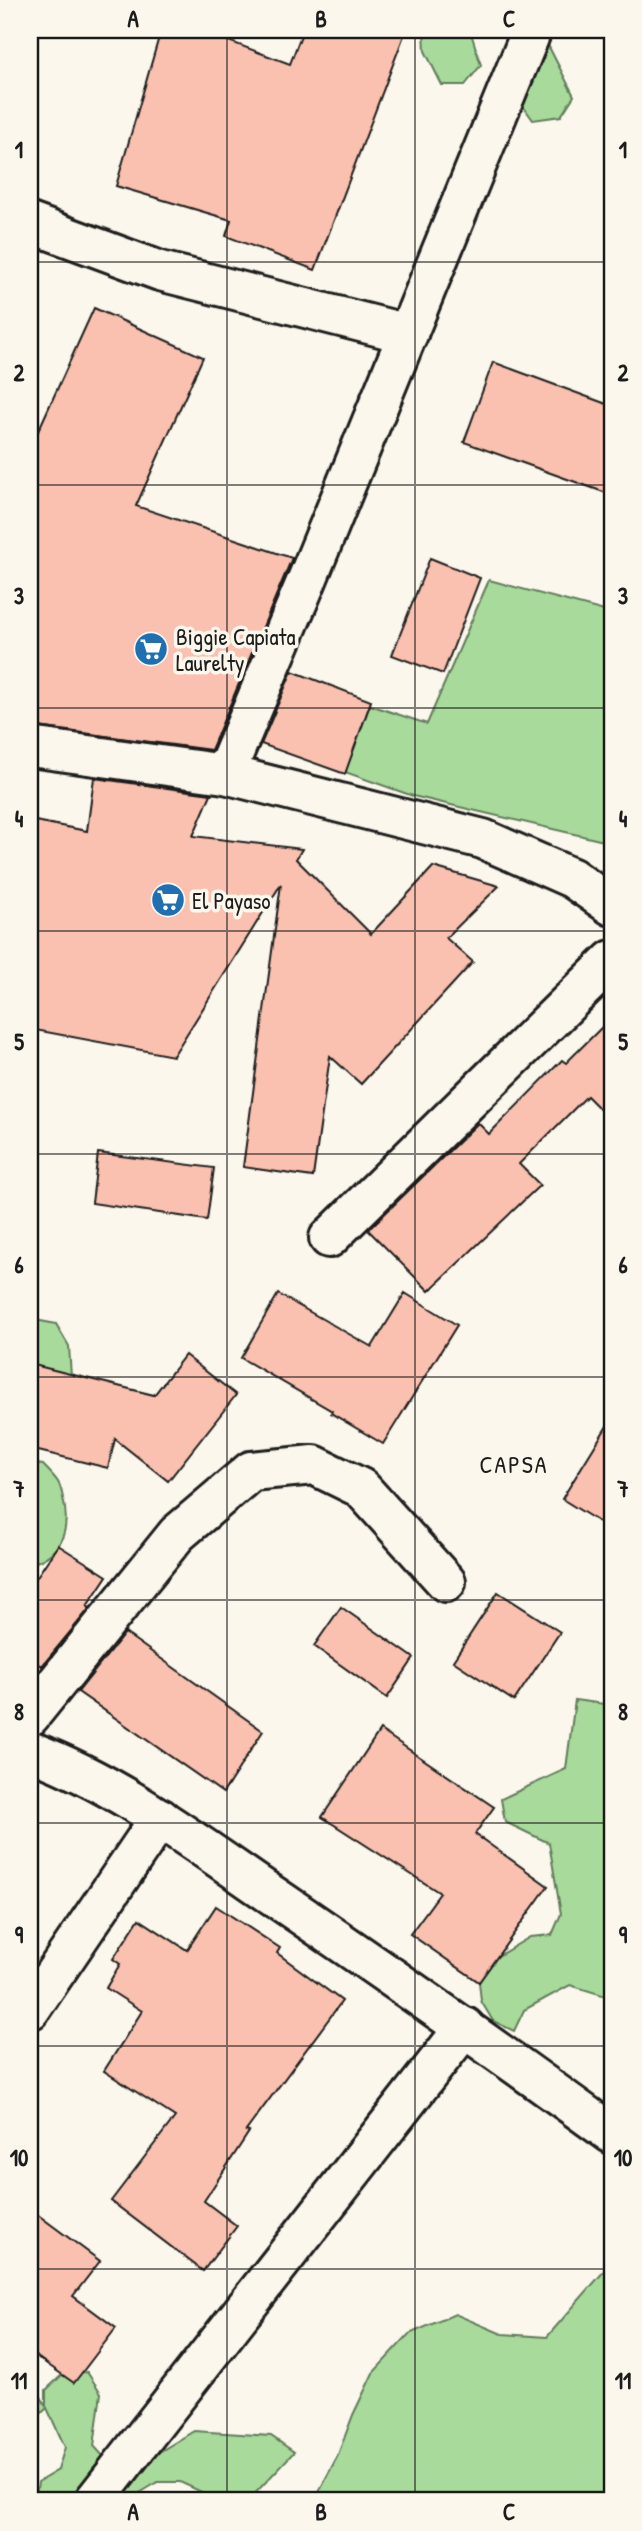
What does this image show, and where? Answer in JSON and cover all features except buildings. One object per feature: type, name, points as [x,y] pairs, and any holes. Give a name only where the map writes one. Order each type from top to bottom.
[{"type":"street","points":[[225,774],[532,30]]},
{"type":"street","points":[[30,223],[160,271],[408,334]]},
{"type":"street","points":[[30,747],[225,774],[484,839],[572,878],[612,906]]},
{"type":"street","points":[[329,1238],[612,960]]},
{"type":"street","points":[[30,1716],[177,1534],[251,1471],[314,1465],[361,1488],[446,1582]]},
{"type":"street","points":[[30,1751],[66,1764],[160,1818],[465,2027],[612,2134]]},
{"type":"street","points":[[30,2010],[160,1818]]},
{"type":"street","points":[[94,2501],[465,2027]]},
{"type":"green space","points":[[424,30],[470,30],[481,65],[465,85],[442,85],[425,51]]},
{"type":"green space","points":[[525,42],[548,45],[574,96],[561,116],[533,120],[513,92]]},
{"type":"green space","points":[[489,580],[612,613],[612,843],[413,796],[345,772],[370,705],[427,724]]},
{"type":"green space","points":[[30,1319],[56,1324],[69,1346],[72,1392],[46,1398],[30,1393]]},
{"type":"green space","points":[[30,1463],[43,1465],[58,1482],[66,1520],[62,1539],[57,1547],[41,1560],[30,1564]]},
{"type":"green space","points":[[575,1700],[612,1705],[612,1998],[570,1985],[524,2010],[514,2031],[493,2021],[481,2001],[479,1982],[488,1962],[530,1937],[552,1935],[561,1914],[549,1843],[505,1822],[501,1799],[566,1769]]},
{"type":"green space","points":[[612,2262],[612,2501],[314,2501],[337,2457],[373,2373],[409,2334],[455,2314],[502,2334],[547,2337]]},
{"type":"green space","points":[[87,2372],[101,2393],[94,2446],[112,2466],[136,2466],[194,2431],[271,2436],[294,2452],[248,2501],[221,2501],[180,2482],[158,2482],[138,2494],[137,2501],[35,2501],[38,2482],[58,2470],[65,2447],[47,2408],[30,2424],[30,2387],[36,2388],[46,2406],[46,2390],[63,2374]]},
{"type":"place","name":"Biggie Capiata Laurelty","points":[[151,649]]},
{"type":"place","name":"El Payaso","points":[[168,900]]},
{"type":"district","name":"CAPSA","points":[[514,1464]]}]
